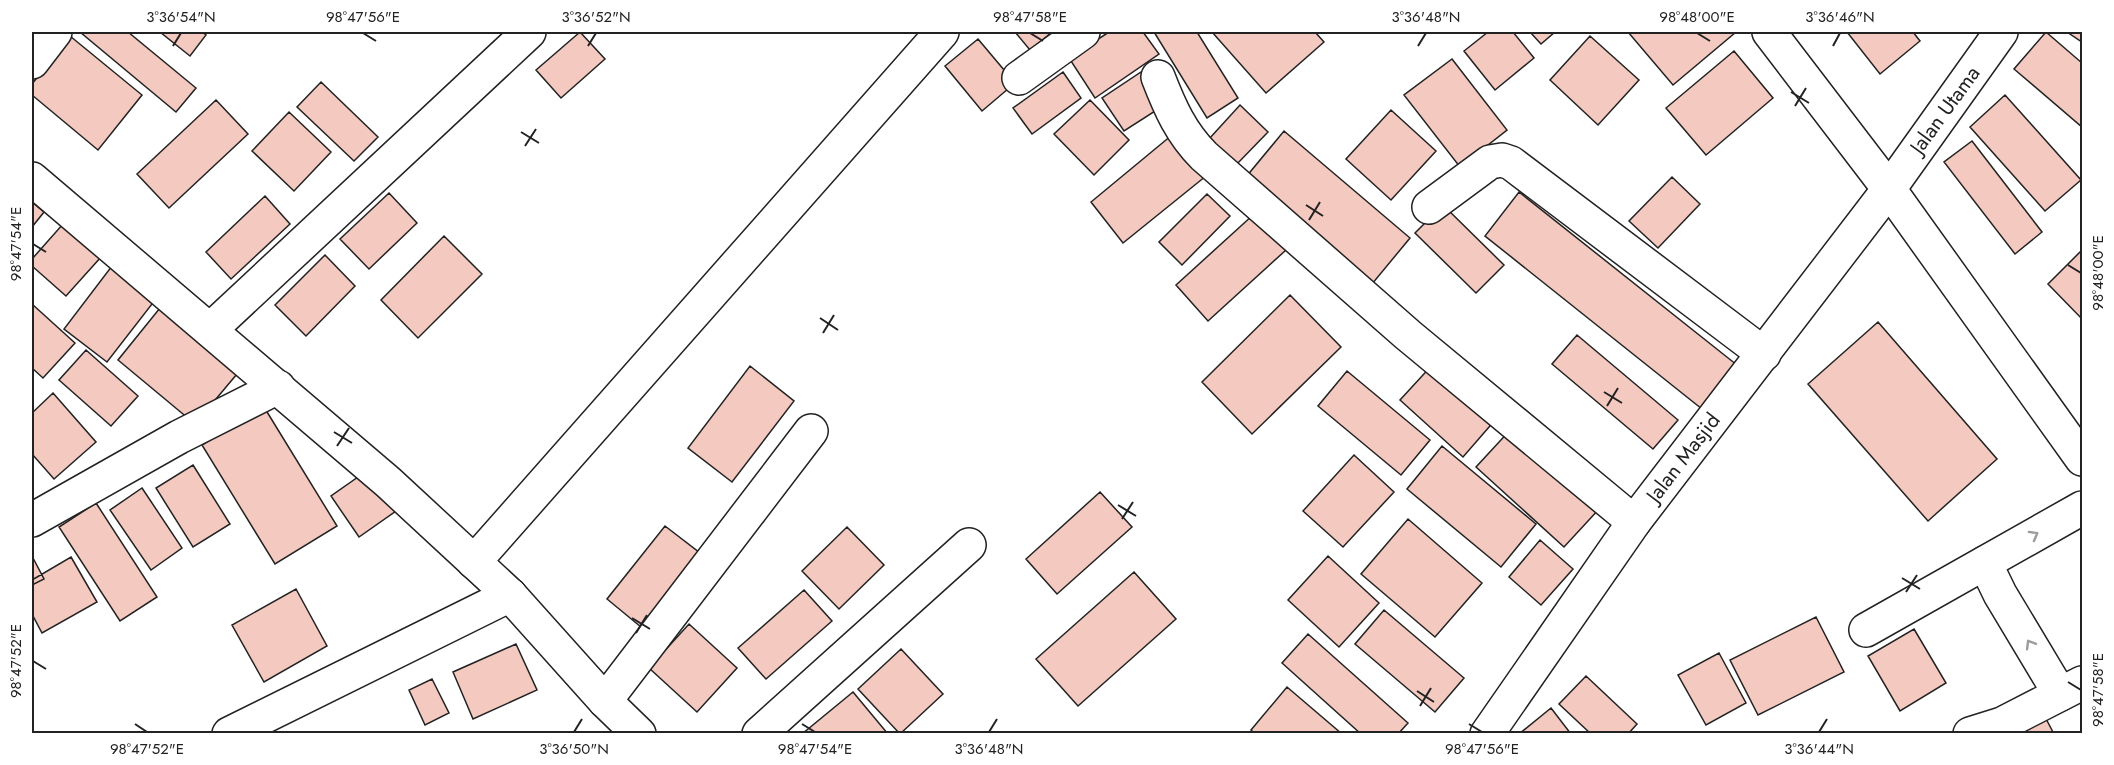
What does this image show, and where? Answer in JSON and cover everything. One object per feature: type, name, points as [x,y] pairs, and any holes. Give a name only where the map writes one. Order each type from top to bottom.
[{"type":"main road","points":[[32,62],[55,32]]},
{"type":"main road","points":[[210,330],[529,32]]},
{"type":"main road","points":[[474,562],[942,32]]},
{"type":"main road","points":[[1019,78],[1083,32]]},
{"type":"main road","points":[[1768,32],[1889,189],[2082,459]]},
{"type":"main road","name":"Jalan Utama","points":[[1889,189],[2001,32]]},
{"type":"main road","points":[[1158,77],[1176,122],[1188,140],[1204,156],[1408,335],[1634,522]]},
{"type":"main road","points":[[1429,207],[1490,162],[1502,160],[1511,163],[1764,354]]},
{"type":"main road","points":[[32,179],[388,482],[510,596],[639,734]]},
{"type":"main road","name":"Jalan Masjid","points":[[1487,734],[1634,522],[1889,189]]},
{"type":"main road","points":[[32,520],[178,437],[278,387]]},
{"type":"main road","points":[[605,700],[811,431]]},
{"type":"main road","points":[[1866,630],[2082,508]]},
{"type":"main road","points":[[759,734],[969,545]]},
{"type":"main road","points":[[1970,734],[2002,724],[2071,689],[2000,594],[1985,562]]},
{"type":"main road","points":[[229,734],[510,596]]},
{"type":"building","points":[[80,32],[128,32],[196,88],[176,112]]},
{"type":"building","points":[[160,32],[202,32],[206,35],[190,56]]},
{"type":"building","points":[[580,32],[605,59],[561,98],[536,70]]},
{"type":"building","points":[[1015,32],[1052,32],[1030,50]]},
{"type":"building","points":[[1109,32],[1143,32],[1159,54],[1095,98],[1069,58]]},
{"type":"building","points":[[1154,32],[1197,32],[1238,98],[1207,118]]},
{"type":"building","points":[[1212,32],[1315,32],[1324,42],[1266,93]]},
{"type":"building","points":[[1488,32],[1513,32],[1534,58],[1495,90],[1464,51]]},
{"type":"building","points":[[1530,32],[1555,32],[1541,44]]},
{"type":"building","points":[[1628,32],[1736,32],[1673,85]]},
{"type":"building","points":[[1847,32],[1913,32],[1920,41],[1880,74]]},
{"type":"building","points":[[2046,32],[2082,63],[2082,127],[2014,69]]},
{"type":"building","points":[[2067,32],[2082,32],[2082,42]]},
{"type":"building","points":[[70,36],[142,95],[98,150],[32,95],[32,84]]},
{"type":"building","points":[[1590,36],[1639,80],[1598,125],[1550,80]]},
{"type":"building","points":[[978,39],[1015,83],[982,111],[945,66]]},
{"type":"building","points":[[1734,51],[1773,98],[1706,155],[1666,108]]},
{"type":"building","points":[[1452,59],[1507,130],[1460,167],[1404,95]]},
{"type":"building","points":[[1063,72],[1081,98],[1032,134],[1013,108]]},
{"type":"building","points":[[1141,72],[1163,106],[1124,131],[1102,98]]},
{"type":"building","points":[[321,82],[378,137],[354,161],[297,107]]},
{"type":"building","points":[[2005,95],[2081,180],[2045,211],[1970,127]]},
{"type":"building","points":[[216,100],[248,134],[169,208],[137,174]]},
{"type":"building","points":[[1090,100],[1129,140],[1094,175],[1054,134]]},
{"type":"building","points":[[1240,105],[1268,132],[1236,165],[1209,139]]},
{"type":"building","points":[[1391,110],[1436,151],[1391,200],[1346,159]]},
{"type":"building","points":[[289,112],[331,152],[294,191],[252,151]]},
{"type":"building","points":[[1284,131],[1410,238],[1372,284],[1246,177]]},
{"type":"building","points":[[1172,135],[1206,176],[1123,243],[1091,202]]},
{"type":"building","points":[[1972,141],[2042,232],[2015,254],[1944,162]]},
{"type":"building","points":[[1672,177],[1700,204],[1658,248],[1629,221]]},
{"type":"building","points":[[1519,192],[1742,369],[1707,413],[1485,236]]},
{"type":"building","points":[[389,193],[417,223],[369,269],[340,239]]},
{"type":"building","points":[[1207,194],[1230,216],[1182,265],[1159,242]]},
{"type":"building","points":[[265,196],[290,224],[231,279],[206,252]]},
{"type":"building","points":[[32,202],[44,212],[32,227]]},
{"type":"building","points":[[1443,205],[1504,265],[1476,293],[1415,233]]},
{"type":"building","points":[[1253,215],[1286,250],[1208,321],[1176,285]]},
{"type":"building","points":[[63,224],[101,257],[66,296],[32,266],[32,259]]},
{"type":"building","points":[[444,236],[482,274],[418,338],[381,300]]},
{"type":"building","points":[[2082,250],[2082,319],[2048,284]]},
{"type":"building","points":[[325,255],[355,286],[306,336],[275,305]]},
{"type":"building","points":[[115,262],[159,295],[107,362],[64,329]]},
{"type":"building","points":[[1290,295],[1341,347],[1252,434],[1202,382]]},
{"type":"building","points":[[164,303],[242,368],[195,424],[118,360]]},
{"type":"building","points":[[32,304],[75,343],[43,378],[32,368]]},
{"type":"building","points":[[1878,322],[1997,459],[1928,521],[1808,384]]},
{"type":"building","points":[[1577,335],[1678,420],[1653,449],[1552,364]]},
{"type":"building","points":[[86,350],[138,396],[111,426],[59,380]]},
{"type":"building","points":[[1434,363],[1496,419],[1463,457],[1400,400]]},
{"type":"building","points":[[750,366],[794,401],[732,482],[688,448]]},
{"type":"building","points":[[1347,371],[1430,440],[1401,475],[1318,406]]},
{"type":"building","points":[[53,393],[96,442],[54,479],[32,454],[32,413]]},
{"type":"building","points":[[264,407],[337,526],[275,564],[202,445]]},
{"type":"building","points":[[1512,428],[1600,508],[1564,547],[1476,467]]},
{"type":"building","points":[[1442,446],[1536,524],[1501,567],[1407,489]]},
{"type":"building","points":[[1354,455],[1394,492],[1343,547],[1303,511]]},
{"type":"building","points":[[193,465],[230,524],[193,547],[156,488]]},
{"type":"building","points":[[368,470],[396,511],[359,537],[331,496]]},
{"type":"building","points":[[142,488],[182,548],[151,570],[110,510]]},
{"type":"building","points":[[1100,492],[1132,527],[1057,594],[1026,559]]},
{"type":"building","points":[[96,503],[157,597],[120,621],[59,527]]},
{"type":"building","points":[[1408,519],[1482,583],[1435,637],[1361,574]]},
{"type":"building","points":[[665,526],[700,553],[641,627],[607,599]]},
{"type":"building","points":[[847,527],[884,565],[839,609],[802,571]]},
{"type":"building","points":[[1540,540],[1573,569],[1541,605],[1509,577]]},
{"type":"building","points":[[32,556],[44,579],[32,585]]},
{"type":"building","points":[[1328,556],[1379,603],[1339,647],[1288,600]]},
{"type":"building","points":[[71,557],[97,602],[42,633],[32,614],[32,580]]},
{"type":"building","points":[[1134,572],[1176,619],[1078,706],[1036,659]]},
{"type":"building","points":[[296,589],[327,646],[264,682],[232,625]]},
{"type":"building","points":[[804,590],[832,621],[766,679],[738,648]]},
{"type":"building","points":[[1384,610],[1464,678],[1435,712],[1355,644]]},
{"type":"building","points":[[1816,617],[1844,672],[1758,715],[1730,660]]},
{"type":"building","points":[[689,624],[737,668],[697,712],[649,668]]},
{"type":"building","points":[[1914,629],[1946,683],[1900,711],[1868,656]]},
{"type":"building","points":[[1308,634],[1408,723],[1398,734],[1361,734],[1282,663]]},
{"type":"building","points":[[516,644],[537,690],[473,719],[453,672]]},
{"type":"building","points":[[901,649],[943,694],[900,734],[858,689]]},
{"type":"building","points":[[1719,653],[1746,703],[1706,725],[1678,675]]},
{"type":"building","points":[[1586,676],[1637,724],[1628,734],[1591,734],[1559,704]]},
{"type":"building","points":[[432,679],[449,713],[425,725],[409,690]]},
{"type":"building","points":[[1287,687],[1342,734],[1255,734],[1251,730]]},
{"type":"building","points":[[853,692],[888,734],[802,734]]},
{"type":"building","points":[[1551,708],[1571,734],[1519,734]]},
{"type":"building","points":[[2044,715],[2054,734],[2009,734]]}]
